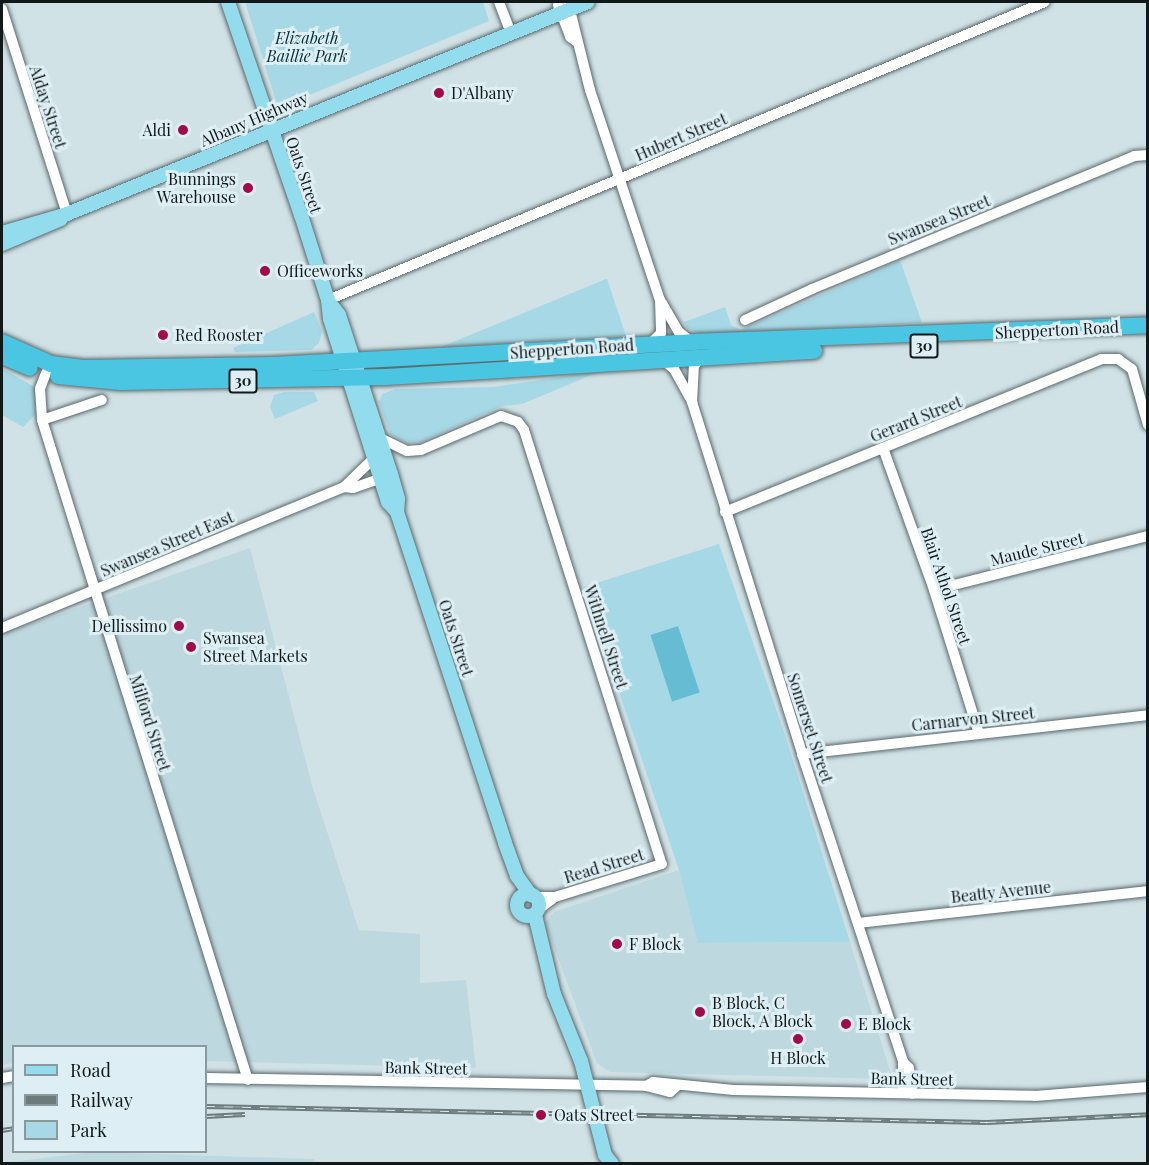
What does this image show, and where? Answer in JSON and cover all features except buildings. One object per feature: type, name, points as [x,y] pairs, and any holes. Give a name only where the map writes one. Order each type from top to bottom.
[{"type":"highway","name":"Shepperton Road","points":[[2,356],[46,373],[121,382],[355,378],[661,358],[697,349],[1148,326]]},
{"type":"highway","name":"Shepperton Road","points":[[2,342],[51,364],[84,368],[349,362],[650,344],[697,349],[1148,336]]},
{"type":"main road","name":"Oats Street","points":[[228,2],[328,300],[330,319],[378,437],[386,476]]},
{"type":"main road","name":"Albany Highway","points":[[2,232],[67,214],[453,54],[469,52],[510,30],[565,6],[588,2]]},
{"type":"main road","name":"Albany Highway","points":[[2,244],[54,225],[67,214]]},
{"type":"main road","name":"Oats Street","points":[[355,378],[374,458],[398,499],[397,512],[517,876],[530,905],[538,940],[589,1087],[607,1161]]},
{"type":"street","points":[[499,2],[510,30]]},
{"type":"street","name":"Hubert Street","points":[[328,300],[1045,2]]},
{"type":"street","points":[[565,6],[579,33],[576,42],[660,300],[679,332],[697,349]]},
{"type":"street","name":"Alday Street","points":[[2,9],[67,214]]},
{"type":"street","name":"Swansea Street","points":[[745,320],[1079,178],[1134,156],[1148,155]]},
{"type":"street","points":[[650,344],[661,333],[660,300]]},
{"type":"street","name":"Somerset Street","points":[[692,402],[697,349]]},
{"type":"street","name":"Somerset Street","points":[[661,358],[674,369],[692,402],[802,754],[903,1062],[909,1068],[908,1094]]},
{"type":"street","name":"Gerard Street","points":[[725,512],[1101,359],[1118,359],[1132,369],[1148,425]]},
{"type":"street","name":"Milford Street","points":[[46,373],[40,389],[42,420],[93,591],[248,1080]]},
{"type":"street","points":[[42,420],[102,399]]},
{"type":"street","name":"Withnell Street","points":[[378,437],[406,451],[434,448],[501,416],[518,422],[524,430],[662,864]]},
{"type":"street","name":"Blair Athol Street","points":[[883,448],[934,590],[979,734]]},
{"type":"street","name":"Swansea Street East","points":[[2,628],[344,487],[374,458]]},
{"type":"street","name":"Swansea Street East","points":[[344,487],[353,488],[386,476]]},
{"type":"street","name":"Maude Street","points":[[934,590],[1148,536]]},
{"type":"street","name":"Carnarvon Street","points":[[802,754],[1148,715]]},
{"type":"street","name":"Read Street","points":[[530,905],[662,864]]},
{"type":"street","name":"Beatty Avenue","points":[[858,923],[1148,891]]},
{"type":"street","name":"Bank Street","points":[[207,1078],[589,1087],[646,1086],[670,1092],[676,1087],[1035,1096],[1148,1087]]},
{"type":"shaded area","points":[[250,548],[312,785],[359,930],[420,934],[420,983],[466,980],[476,1068],[207,1061],[207,1045],[12,1045],[12,1063],[2,1065],[2,634]]},
{"type":"shaded area","points":[[678,626],[700,693],[672,702],[650,635]]},
{"type":"shaded area","points":[[679,870],[699,943],[850,942],[891,1074],[888,1079],[610,1072],[597,1063],[545,923],[554,912]]},
{"type":"shaded area","points":[[85,1153],[314,1159],[314,1163],[2,1163]]},
{"type":"green space","name":"Elizabeth Baillie Park","points":[[245,2],[483,2],[489,21],[285,105],[276,101]]},
{"type":"green space","points":[[900,260],[922,323],[699,334],[687,328],[684,322],[725,307],[731,325],[741,330]]},
{"type":"green space","points":[[606,279],[626,336],[441,347]]},
{"type":"green space","points":[[314,312],[322,331],[319,343],[311,350],[235,352],[233,348]]},
{"type":"green space","points":[[2,368],[36,388],[37,413],[23,427],[2,415]]},
{"type":"green space","points":[[601,371],[522,404],[502,406],[421,442],[407,443],[390,434],[379,402],[382,394],[396,389],[493,387]]},
{"type":"green space","points":[[285,392],[314,392],[318,401],[275,419],[270,407],[274,395]]},
{"type":"green space","points":[[719,544],[785,735],[850,942],[698,943],[679,870],[584,587]]},
{"type":"railway","points":[[207,1106],[987,1122],[1148,1114]]},
{"type":"railway","points":[[207,1116],[245,1114]]},
{"type":"railway","points":[[2,1130],[12,1128]]},
{"type":"place","name":"D'Albany","points":[[439,93]]},
{"type":"place","name":"Aldi","points":[[183,130]]},
{"type":"place","name":"Bunnings Warehouse","points":[[248,188]]},
{"type":"place","name":"Officeworks","points":[[265,271]]},
{"type":"place","name":"Red Rooster","points":[[163,335]]},
{"type":"place","name":"Dellissimo","points":[[179,626]]},
{"type":"place","name":"Swansea Street Markets","points":[[191,647]]},
{"type":"place","name":"F Block","points":[[617,944]]},
{"type":"place","name":"B Block, C Block, A Block","points":[[700,1012]]},
{"type":"place","name":"E Block","points":[[846,1024]]},
{"type":"place","name":"H Block","points":[[798,1039]]},
{"type":"place","name":"Oats Street","points":[[541,1115]]}]
